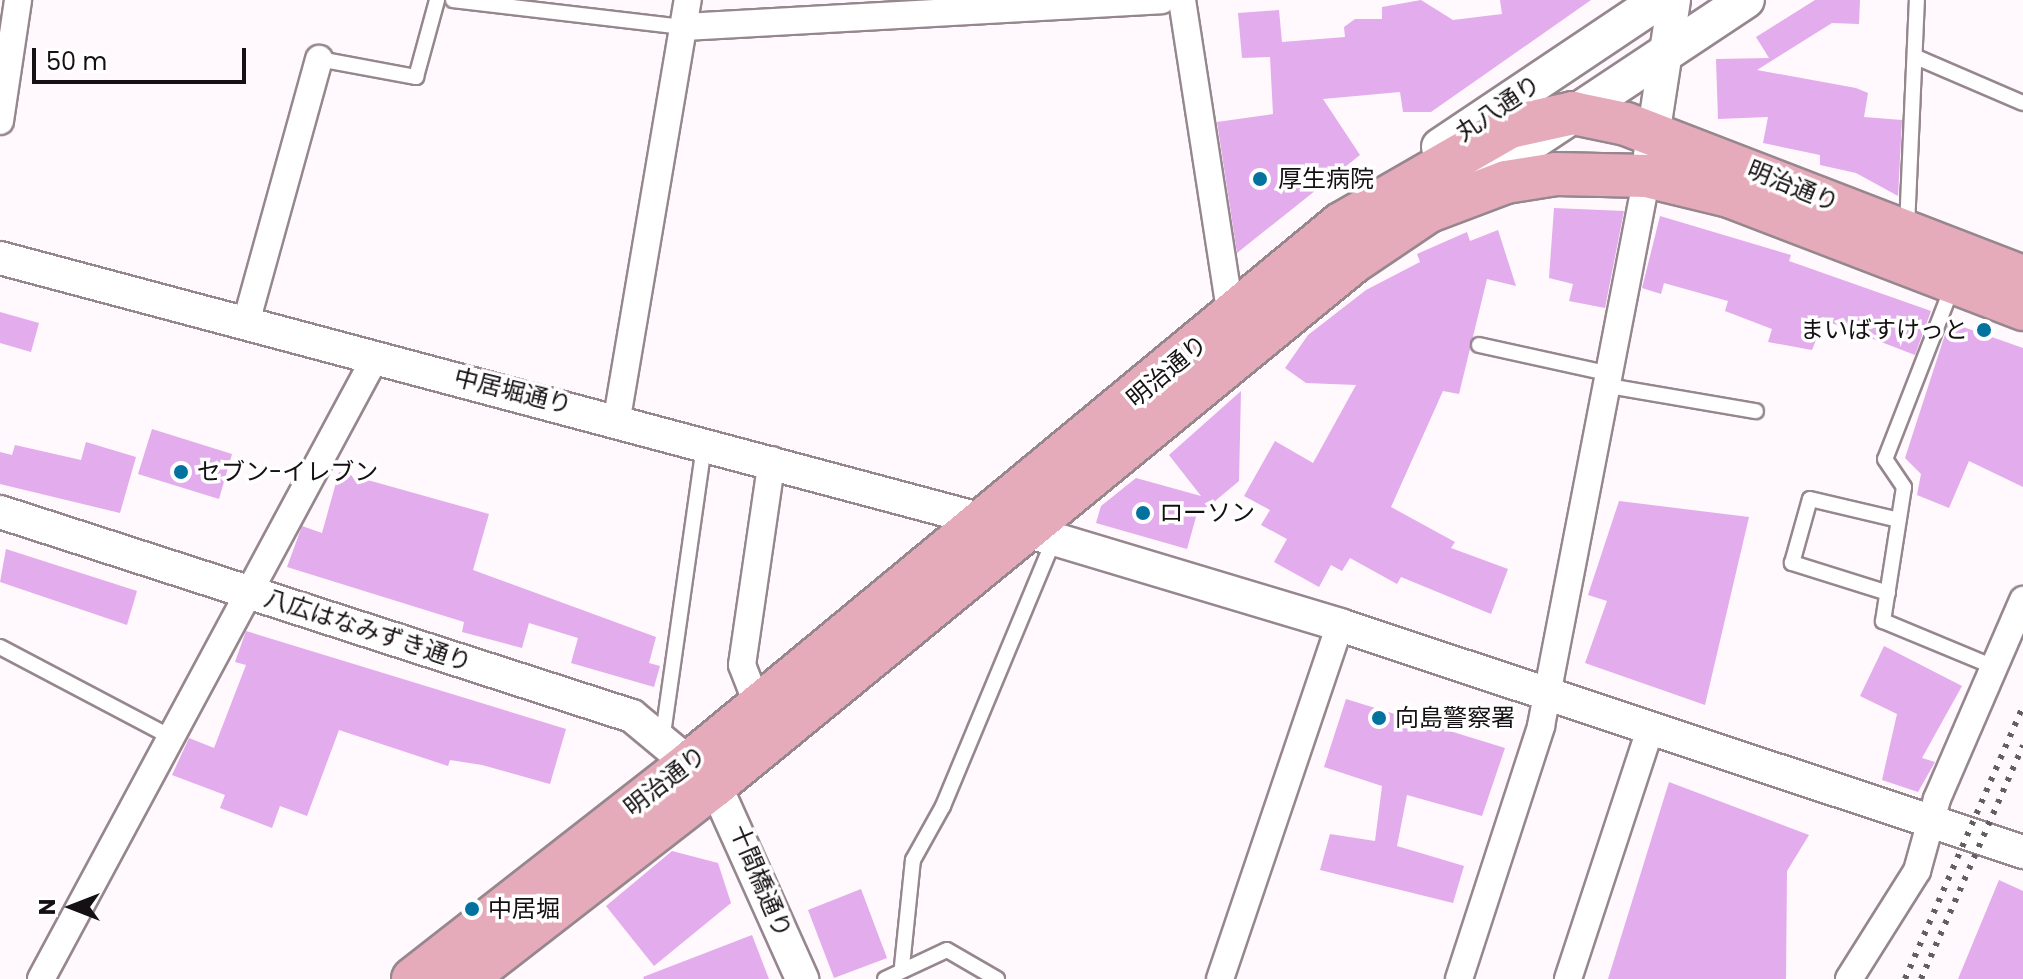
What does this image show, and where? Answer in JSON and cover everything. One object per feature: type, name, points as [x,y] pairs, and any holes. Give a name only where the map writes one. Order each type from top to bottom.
[{"type":"main road","name":"丸八通り","points":[[1341,224],[1429,156],[1660,0]]},
{"type":"main road","name":"丸八通り","points":[[1429,211],[1664,51],[1746,0]]},
{"type":"main road","name":"明治通り","points":[[413,979],[758,706],[1021,531],[1231,318],[1341,224],[1510,127],[1573,113],[1653,133],[2023,277]]},
{"type":"main road","name":"明治通り","points":[[465,979],[690,760],[1021,531],[1353,262],[1429,211],[1518,180],[1647,176],[1729,196],[2023,309]]},
{"type":"street","points":[[0,121],[18,0]]},
{"type":"street","points":[[617,418],[688,0]]},
{"type":"street","points":[[684,27],[1161,0]]},
{"type":"street","points":[[1182,0],[1231,318]]},
{"type":"street","points":[[1465,977],[1546,695],[1610,380],[1647,176],[1674,0]]},
{"type":"street","points":[[247,319],[319,59]]},
{"type":"street","name":"中居堀通り","points":[[0,258],[247,319],[772,460],[1021,531],[1340,625],[1929,826],[2023,852]]},
{"type":"street","points":[[41,979],[376,356]]},
{"type":"street","points":[[758,706],[742,665],[772,460]]},
{"type":"street","name":"八広はなみずき通り","points":[[0,512],[632,716],[690,760]]},
{"type":"street","points":[[1849,979],[1917,871],[1929,826],[2023,600]]},
{"type":"street","points":[[1220,979],[1340,625]]},
{"type":"street","points":[[1568,979],[1650,730]]},
{"type":"street","name":"十間橋通り","points":[[690,760],[802,979]]},
{"type":"lane","points":[[319,59],[416,77],[437,0]]},
{"type":"lane","points":[[453,0],[684,27]]},
{"type":"lane","points":[[1906,231],[1917,0]]},
{"type":"lane","points":[[1916,57],[2023,103]]},
{"type":"lane","points":[[1954,282],[1885,459],[1904,487],[1883,621],[1994,667]]},
{"type":"lane","points":[[1479,345],[1610,380],[1756,411]]},
{"type":"lane","points":[[690,760],[704,442]]},
{"type":"lane","points":[[1888,593],[1792,563],[1810,499],[1899,520]]},
{"type":"lane","points":[[902,966],[913,860],[943,806],[1021,531]]},
{"type":"lane","points":[[0,647],[171,737]]},
{"type":"lane","points":[[885,979],[902,966],[947,950],[997,979]]},
{"type":"building","points":[[1421,0],[1453,20],[1502,14],[1500,0],[1591,0],[1431,112],[1403,112],[1400,92],[1323,99],[1360,155],[1237,253],[1217,122],[1273,114],[1270,57],[1242,58],[1238,13],[1279,10],[1282,42],[1345,37],[1344,27],[1355,19],[1382,19],[1382,7]]},
{"type":"building","points":[[1815,0],[1860,0],[1859,24],[1832,23],[1757,70],[1856,88],[1868,93],[1864,117],[1902,120],[1898,196],[1856,173],[1820,165],[1820,155],[1763,143],[1768,117],[1718,119],[1716,59],[1769,58],[1756,37]]},
{"type":"building","points":[[1554,208],[1624,211],[1605,308],[1569,301],[1573,284],[1549,278]]},
{"type":"building","points":[[1660,216],[1791,255],[1789,261],[1931,311],[1915,355],[1824,320],[1812,350],[1768,342],[1772,329],[1725,311],[1728,301],[1664,283],[1661,294],[1642,288]]},
{"type":"building","points":[[1498,230],[1516,286],[1487,279],[1459,394],[1443,391],[1391,507],[1455,542],[1451,548],[1508,569],[1491,614],[1401,577],[1397,584],[1350,558],[1342,571],[1331,565],[1319,587],[1274,562],[1287,539],[1261,525],[1270,510],[1244,496],[1275,441],[1313,463],[1356,385],[1306,383],[1285,368],[1308,335],[1366,290],[1420,262],[1417,254],[1467,232],[1470,241]]},
{"type":"building","points":[[0,312],[39,323],[31,352],[0,343]]},
{"type":"building","points":[[1949,322],[2023,348],[2023,487],[1969,461],[1949,508],[1917,495],[1921,474],[1905,458]]},
{"type":"building","points":[[1241,391],[1239,481],[1196,517],[1187,549],[1096,523],[1101,506],[1136,478],[1201,496],[1169,455]]},
{"type":"building","points":[[152,429],[232,454],[219,499],[138,474]]},
{"type":"building","points":[[86,442],[136,457],[120,513],[0,484],[0,452],[12,455],[15,445],[81,460]]},
{"type":"building","points":[[339,472],[489,514],[473,570],[656,637],[649,663],[660,666],[654,687],[571,663],[578,638],[529,623],[522,648],[462,632],[464,622],[287,567],[302,526],[322,533]]},
{"type":"building","points":[[1619,501],[1749,517],[1705,705],[1585,663],[1607,601],[1588,595]]},
{"type":"building","points":[[6,549],[137,591],[127,625],[0,582]]},
{"type":"building","points":[[246,631],[566,729],[550,784],[482,765],[450,760],[448,766],[339,730],[307,816],[280,806],[272,828],[220,808],[225,795],[172,775],[189,738],[214,748],[246,665],[235,662]]},
{"type":"building","points":[[1884,646],[1962,686],[1922,758],[1935,762],[1918,792],[1882,780],[1897,714],[1860,696]]},
{"type":"building","points":[[1346,699],[1505,748],[1482,816],[1407,795],[1397,846],[1464,866],[1453,903],[1320,870],[1330,834],[1375,841],[1382,786],[1324,767]]},
{"type":"building","points":[[1669,782],[1809,835],[1787,871],[1786,979],[1608,979]]},
{"type":"building","points":[[672,851],[718,863],[731,903],[654,966],[606,906]]},
{"type":"building","points":[[1999,880],[2023,891],[2023,979],[1958,979]]},
{"type":"building","points":[[861,889],[887,958],[834,978],[808,910]]},
{"type":"building","points":[[752,935],[769,979],[643,977]]},
{"type":"railway","points":[[1905,979],[2023,706]]},
{"type":"railway","points":[[1921,979],[2023,745]]},
{"type":"place","name":"厚生病院","points":[[1260,179]]},
{"type":"place","name":"まいばすけっと","points":[[1984,330]]},
{"type":"place","name":"セブン-イレブン","points":[[181,472]]},
{"type":"place","name":"ローソン","points":[[1143,513]]},
{"type":"place","name":"向島警察署","points":[[1379,718]]},
{"type":"place","name":"中居堀","points":[[472,909]]}]
